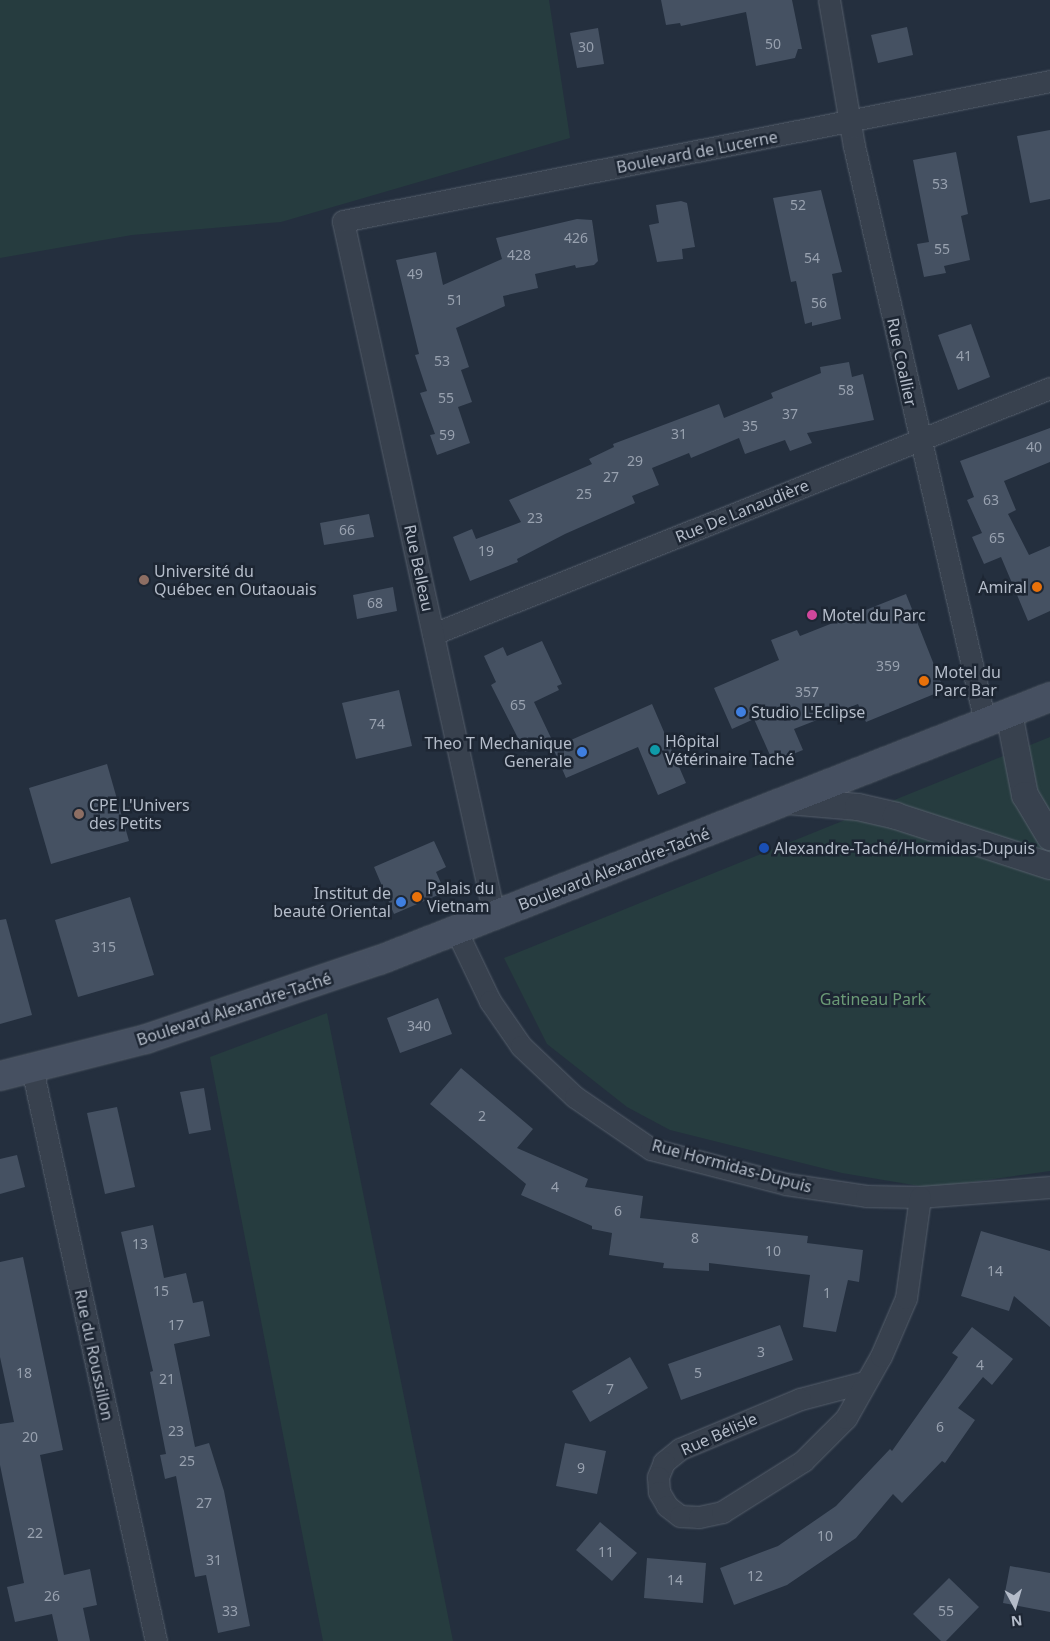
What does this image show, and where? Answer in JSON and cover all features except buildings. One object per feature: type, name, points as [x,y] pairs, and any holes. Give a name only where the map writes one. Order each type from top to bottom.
[{"type":"main road","name":"Boulevard Alexandre-Taché","points":[[0,1076],[231,1013],[494,916],[1050,697]]},
{"type":"street","name":"Rue Coallier","points":[[829,0],[852,121],[854,146],[920,440],[997,718]]},
{"type":"street","name":"Boulevard de Lucerne","points":[[343,221],[1050,82]]},
{"type":"street","name":"Rue Belleau","points":[[343,221],[494,916]]},
{"type":"street","name":"Rue De Lanaudière","points":[[433,634],[1050,388]]},
{"type":"street","points":[[997,718],[1025,795],[1050,837]]},
{"type":"street","points":[[788,801],[864,808],[896,816],[1050,866]]},
{"type":"street","name":"Rue Hormidas-Dupuis","points":[[456,930],[490,1002],[522,1046],[575,1096],[651,1148],[786,1184],[866,1196],[920,1197],[1050,1187]]},
{"type":"street","name":"Rue du Roussillon","points":[[32,1068],[156,1641]]},
{"type":"street","name":"Rue Bélisle","points":[[865,1382],[800,1399],[680,1449],[664,1462],[658,1477],[659,1492],[667,1506],[680,1516],[699,1517],[722,1512],[751,1496],[827,1440],[846,1418],[865,1382],[906,1298],[920,1197]]},
{"type":"green space","points":[[0,0],[549,0],[570,138],[281,222],[132,235],[0,258]]},
{"type":"green space","name":"Gatineau Park","points":[[1050,737],[1050,1171],[931,1188],[842,1173],[670,1130],[627,1107],[547,1044],[504,958]]},
{"type":"green space","points":[[327,1013],[453,1641],[323,1641],[210,1057]]},
{"type":"place","name":"Université du Québec en Outaouais","points":[[144,580]]},
{"type":"place","name":"Amiral","points":[[1037,587]]},
{"type":"place","name":"Motel du Parc","points":[[812,615]]},
{"type":"place","name":"Motel du Parc Bar","points":[[924,681]]},
{"type":"place","name":"Studio L'Eclipse","points":[[741,712]]},
{"type":"place","name":"Hôpital Vétérinaire Taché","points":[[655,750]]},
{"type":"place","name":"Theo T Mechanique Generale","points":[[582,752]]},
{"type":"place","name":"CPE L'Univers des Petits","points":[[79,814]]},
{"type":"place","name":"Alexandre-Taché/Hormidas-Dupuis","points":[[764,848]]},
{"type":"place","name":"Palais du Vietnam","points":[[417,897]]},
{"type":"place","name":"Institut de beauté Oriental","points":[[401,902]]}]
